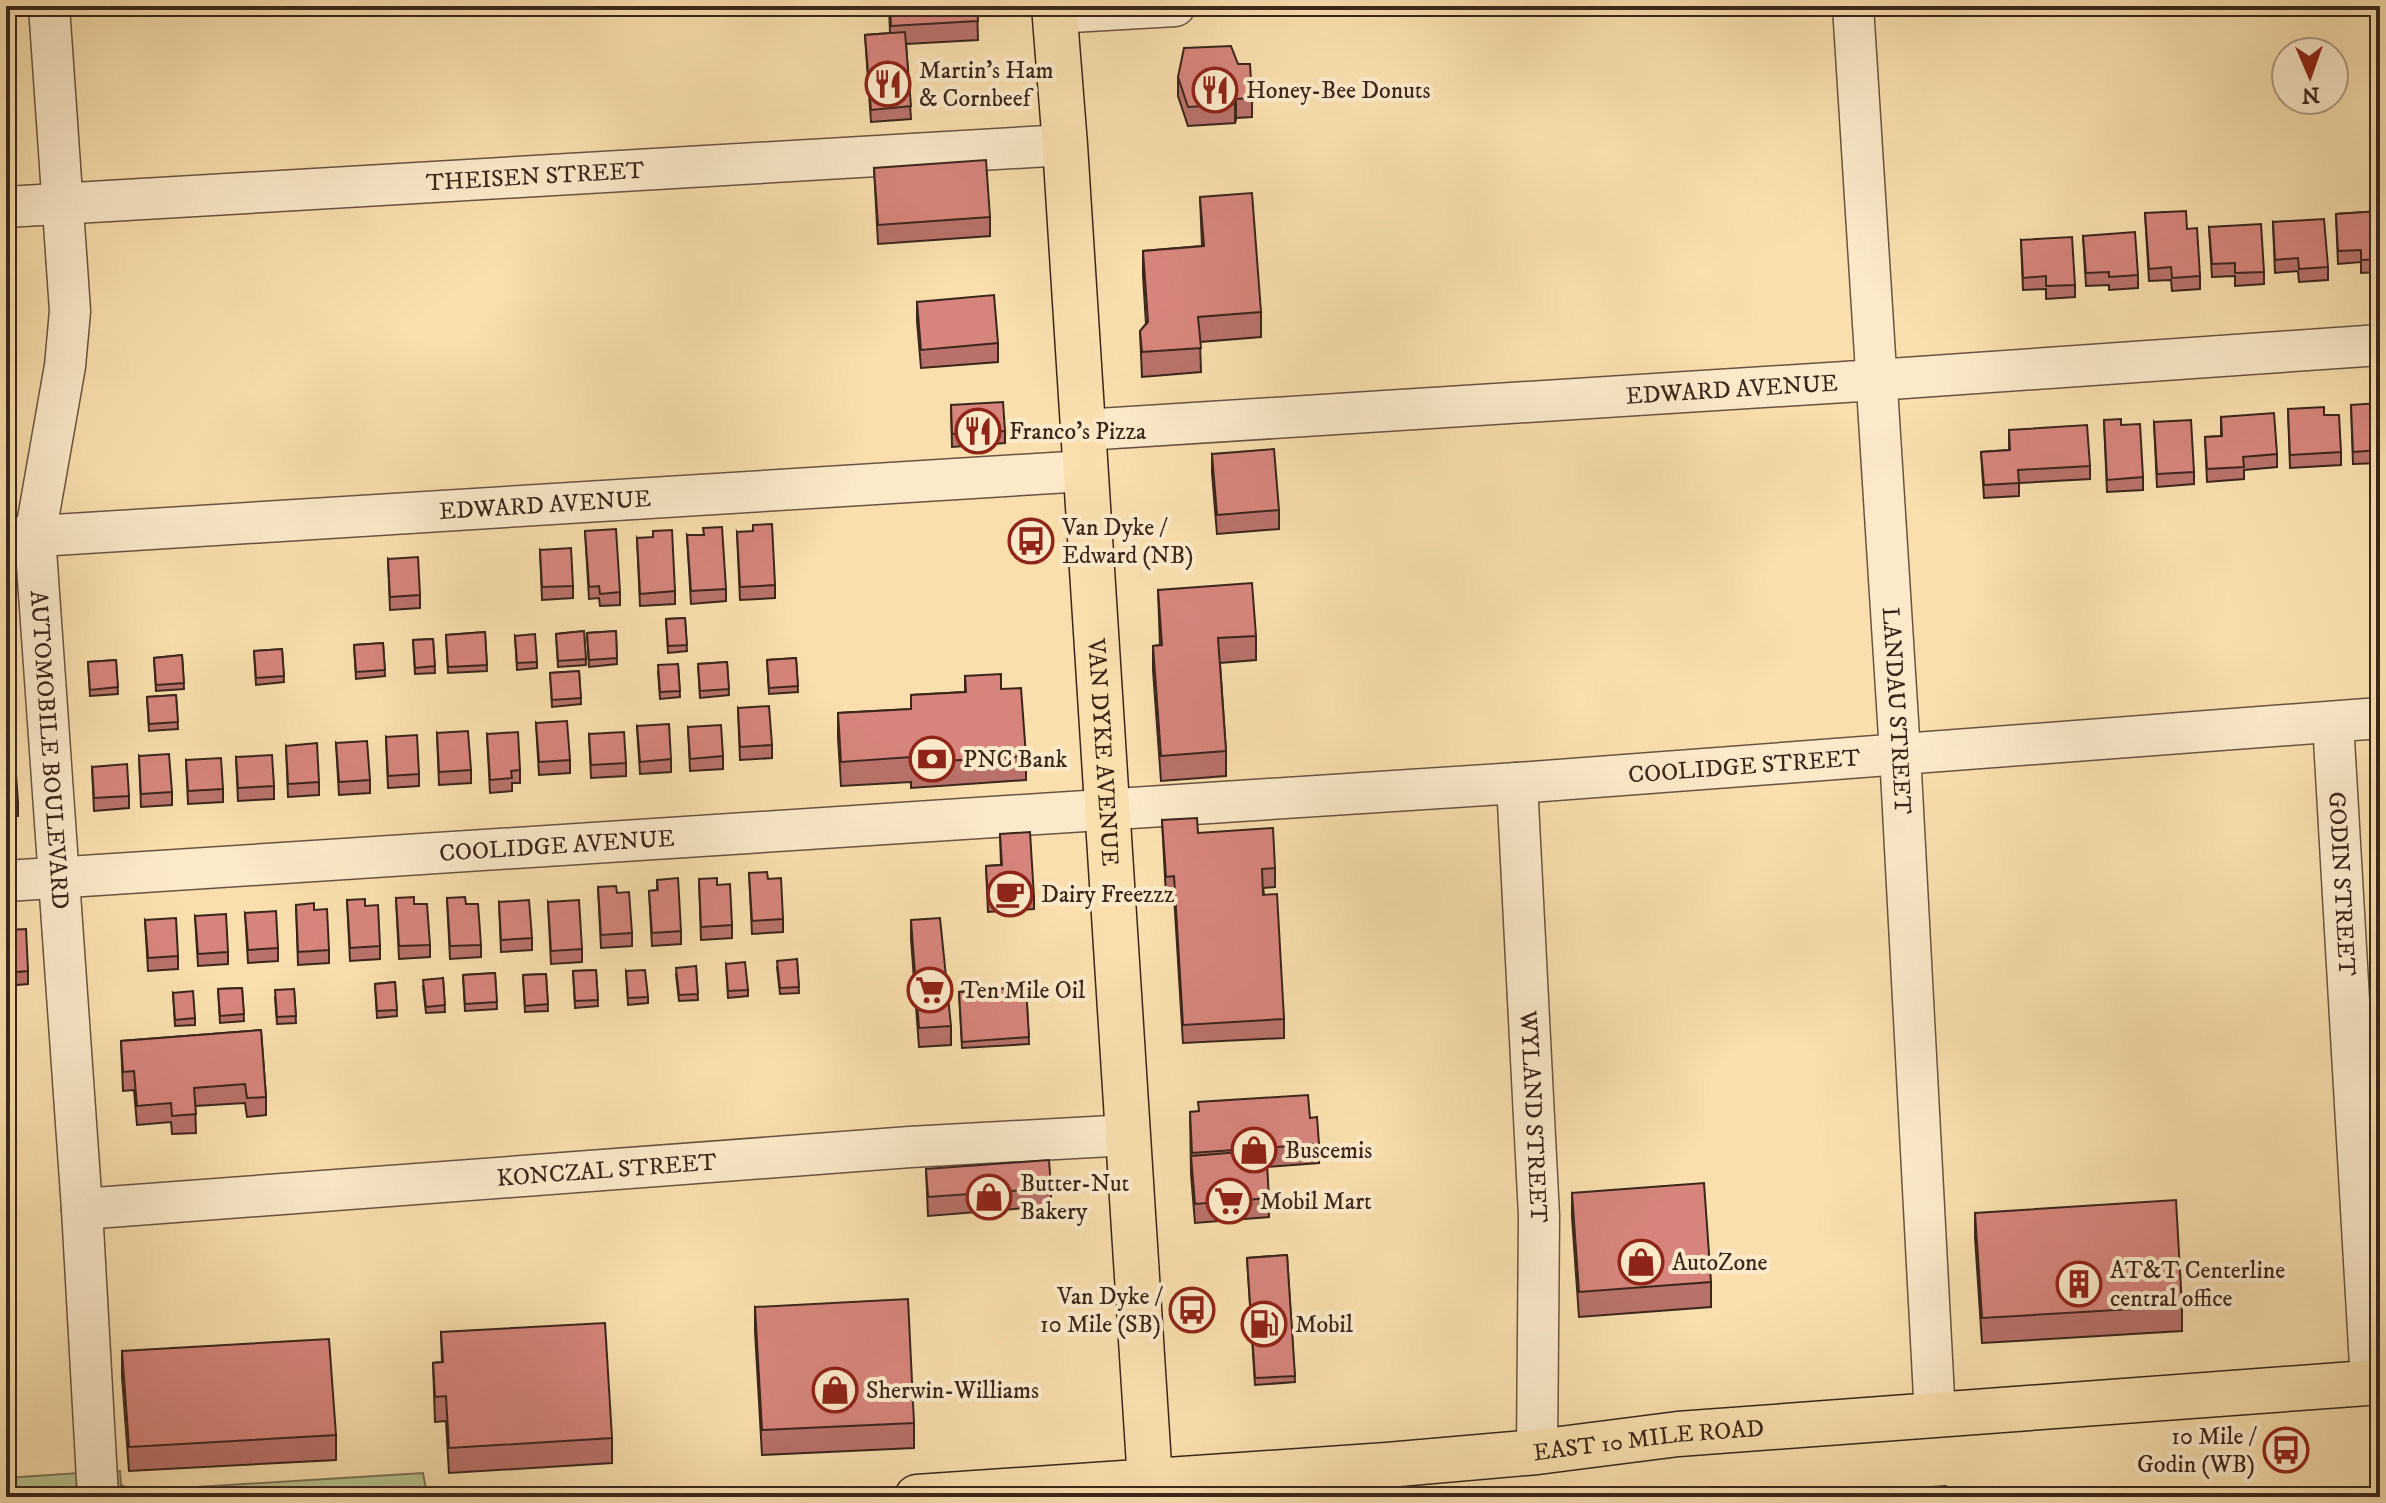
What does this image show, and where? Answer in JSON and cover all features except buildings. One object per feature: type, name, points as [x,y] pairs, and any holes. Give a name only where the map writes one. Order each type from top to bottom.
[{"type":"main road","name":"VAN DYKE AVENUE","points":[[1054,10],[1151,1490]]},
{"type":"main road","name":"EAST 10 MILE ROAD","points":[[917,1497],[1151,1490],[1537,1452],[1678,1434],[2376,1382]]},
{"type":"street","name":"AUTOMOBILE BOULEVARD","points":[[49,6],[70,311],[65,366],[21,537],[58,878],[82,1209],[98,1497]]},
{"type":"street","points":[[1054,10],[1175,6]]},
{"type":"street","name":"LANDAU STREET","points":[[1853,6],[1900,753],[1935,1416]]},
{"type":"street","name":"THEISEN STREET","points":[[6,207],[1065,145]]},
{"type":"street","name":"EDWARD AVENUE","points":[[21,537],[1084,450],[1876,380],[2380,345]]},
{"type":"street","name":"COOLIDGE STREET","points":[[1107,809],[1517,783],[2380,718]]},
{"type":"street","name":"GODIN STREET","points":[[2333,722],[2376,1382]]},
{"type":"street","name":"WYLAND STREET","points":[[1517,783],[1539,1216],[1537,1452]]},
{"type":"street","name":"COOLIDGE AVENUE","points":[[6,881],[1107,809]]},
{"type":"street","name":"KONCZAL STREET","points":[[82,1209],[910,1147],[1129,1135]]},
{"type":"green space","points":[[120,1471],[121,1485],[133,1491],[423,1473],[426,1489],[258,1497],[129,1497],[120,1490],[112,1472]]},
{"type":"green space","points":[[79,1473],[77,1485],[69,1497],[6,1497],[6,1478]]},
{"type":"place","name":"Martin's Ham & Cornbeef","points":[[888,84]]},
{"type":"place","name":"Honey-Bee Donuts","points":[[1215,90]]},
{"type":"place","name":"Franco's Pizza","points":[[978,431]]},
{"type":"place","name":"Van Dyke / Edward (NB)","points":[[1031,541]]},
{"type":"place","name":"PNC Bank","points":[[932,759]]},
{"type":"place","name":"Dairy Freezzz","points":[[1010,894]]},
{"type":"place","name":"Ten Mile Oil","points":[[930,990]]},
{"type":"place","name":"Buscemis","points":[[1254,1150]]},
{"type":"place","name":"Butter-Nut Bakery","points":[[989,1197]]},
{"type":"place","name":"Mobil Mart","points":[[1229,1201]]},
{"type":"place","name":"AutoZone","points":[[1641,1262]]},
{"type":"place","name":"AT&T Centerline central office","points":[[2079,1284]]},
{"type":"place","name":"Van Dyke / 10 Mile (SB)","points":[[1192,1310]]},
{"type":"place","name":"Mobil","points":[[1264,1324]]},
{"type":"place","name":"Sherwin-Williams","points":[[835,1390]]},
{"type":"place","name":"10 Mile / Godin (WB)","points":[[2286,1450]]}]
